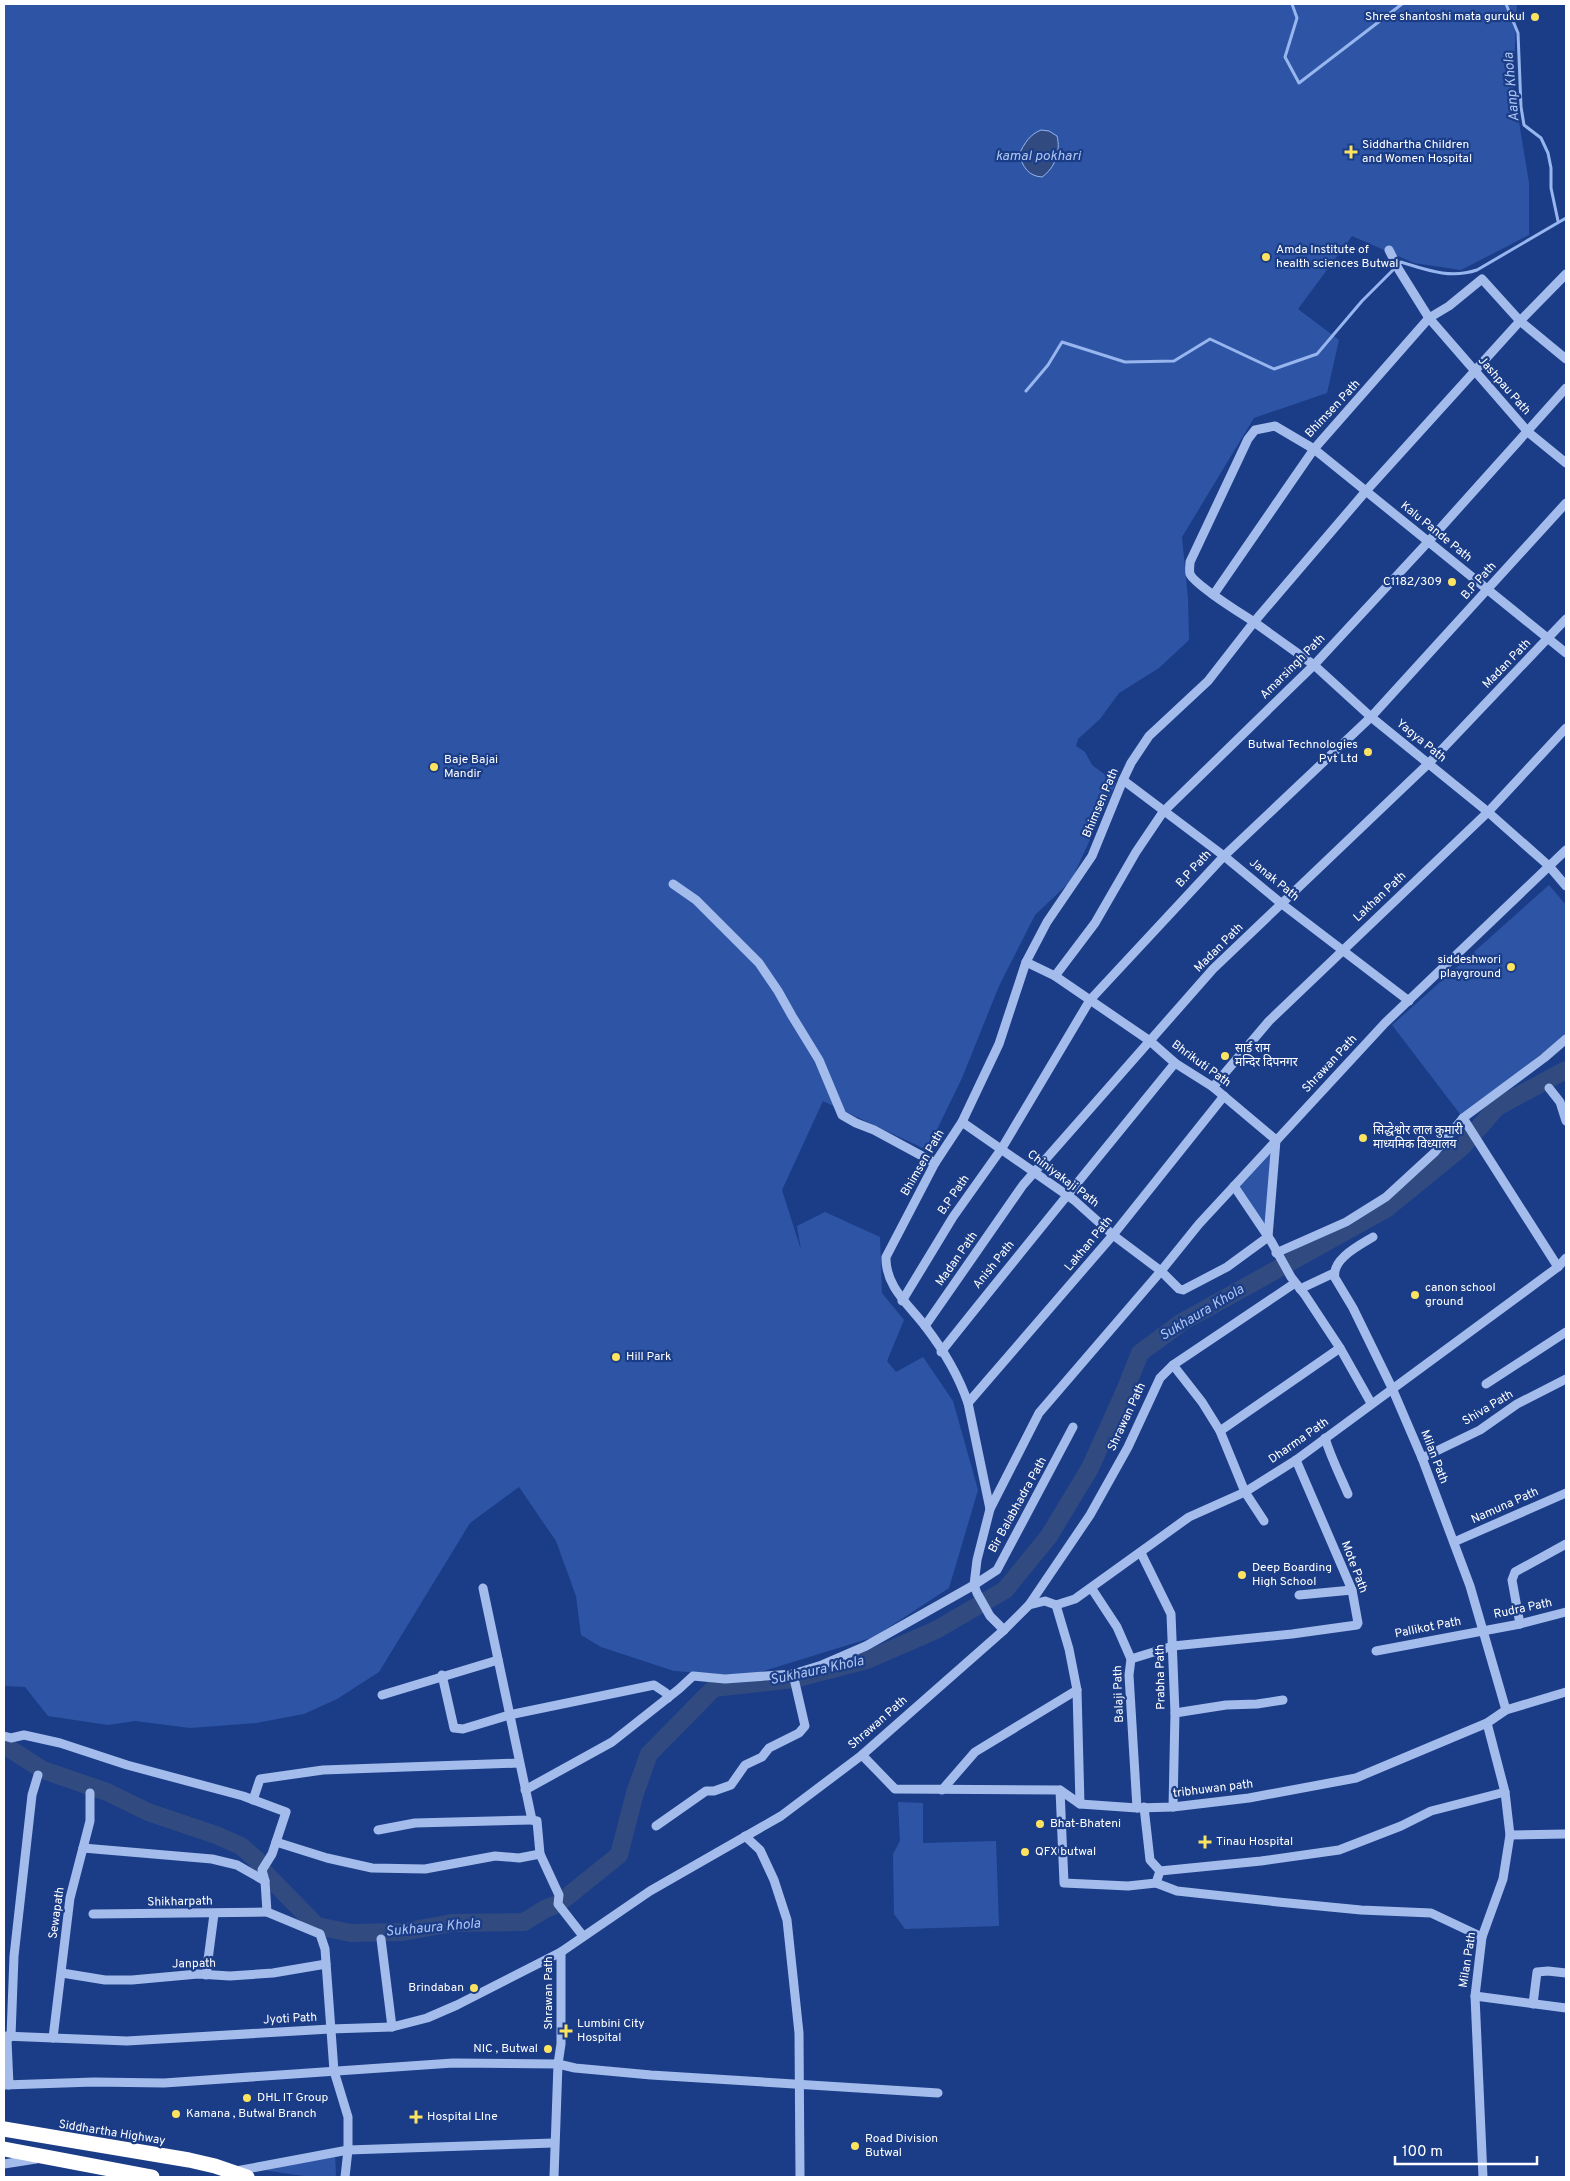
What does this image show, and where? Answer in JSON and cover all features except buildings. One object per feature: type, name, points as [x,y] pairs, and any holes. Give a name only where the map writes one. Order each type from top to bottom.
[{"type":"highway","name":"Siddhartha Highway","points":[[4,2129],[215,2166],[247,2177]]},
{"type":"highway","points":[[4,2149],[152,2177]]},
{"type":"street","name":"Jashpau Path","points":[[1389,250],[1399,270],[1429,318],[1528,432],[1566,463]]},
{"type":"street","points":[[1254,622],[1366,491],[1520,321],[1566,274]]},
{"type":"street","name":"Bhimsen Path","points":[[990,1508],[968,1403],[962,1387],[925,1326],[902,1301],[886,1268],[886,1257],[935,1163],[962,1122],[999,1044],[1026,962],[1047,922],[1092,856],[1123,780],[1149,736],[1208,681],[1254,622],[1191,576],[1190,562],[1248,439],[1255,430],[1275,426],[1314,449],[1429,318],[1449,306],[1482,279],[1520,321]]},
{"type":"street","points":[[1520,321],[1566,359]]},
{"type":"street","name":"Amarsingh Path","points":[[1055,976],[1095,923],[1136,852],[1163,812],[1314,665],[1428,542],[1566,388]]},
{"type":"street","points":[[1214,594],[1314,449]]},
{"type":"street","name":"Kalu Pande Path","points":[[1314,449],[1566,654]]},
{"type":"street","name":"B.P Path","points":[[902,1301],[953,1216],[1002,1148],[1090,1000],[1224,856],[1371,717],[1566,503]]},
{"type":"street","name":"Madan Path","points":[[925,1326],[1023,1185],[1213,969],[1429,763],[1566,620]]},
{"type":"street","name":"Yagya Path","points":[[1254,622],[1314,665],[1371,717],[1488,812],[1549,866],[1566,886]]},
{"type":"street","name":"Lakhan Path","points":[[1213,1087],[1269,1021],[1488,812],[1566,728]]},
{"type":"street","name":"Janak Path","points":[[1123,780],[1163,812],[1224,856],[1282,904],[1344,949],[1409,1001]]},
{"type":"street","name":"Shrawan Path","points":[[975,1589],[977,1560],[990,1508],[1039,1412],[1161,1271],[1199,1224],[1385,1023],[1566,850]]},
{"type":"street","points":[[673,884],[696,900],[759,963],[778,990],[819,1060],[842,1114],[935,1163]]},
{"type":"street","name":"Bhrikuti Path","points":[[1026,962],[1055,976],[1150,1041],[1175,1063],[1213,1087],[1276,1140]]},
{"type":"street","points":[[1276,1253],[1346,1222],[1386,1197],[1466,1122],[1566,1039]]},
{"type":"street","name":"Anish Path","points":[[941,1352],[1066,1195],[1175,1063]]},
{"type":"street","points":[[1549,1088],[1560,1102],[1566,1121]]},
{"type":"street","name":"Lakhan Path","points":[[968,1403],[1113,1235],[1224,1096]]},
{"type":"street","name":"Chiniyakaji Path","points":[[962,1122],[1002,1148],[1034,1174],[1074,1200],[1113,1235],[1161,1271],[1174,1285],[1183,1290],[1227,1267],[1268,1237]]},
{"type":"street","points":[[1466,1122],[1558,1267]]},
{"type":"street","points":[[1268,1237],[1276,1140]]},
{"type":"street","points":[[1234,1186],[1268,1237],[1276,1253],[1340,1348],[1371,1402]]},
{"type":"street","points":[[1334,1273],[1350,1251],[1373,1238]]},
{"type":"street","name":"Dharma Path","points":[[1029,1605],[1045,1601],[1056,1605],[1075,1599],[1189,1517],[1245,1492],[1296,1460],[1371,1402],[1558,1267],[1566,1258]]},
{"type":"street","name":"Shrawan Path","points":[[554,2177],[553,2143],[561,2044],[561,1952],[650,1891],[781,1816],[862,1755],[1004,1630],[1029,1605],[1090,1515],[1128,1447],[1160,1378],[1173,1365],[1296,1283],[1334,1273]]},
{"type":"street","name":"Milan Path","points":[[1334,1273],[1392,1388],[1422,1458],[1454,1542],[1484,1630],[1506,1710]]},
{"type":"street","points":[[1486,1384],[1566,1332]]},
{"type":"street","points":[[1220,1431],[1340,1348]]},
{"type":"street","points":[[1173,1365],[1202,1402],[1220,1431],[1245,1492],[1264,1521]]},
{"type":"street","name":"Shiva Path","points":[[1422,1458],[1480,1430],[1517,1404],[1566,1379]]},
{"type":"street","name":"Bir Balabhadra Path","points":[[525,1790],[612,1742],[693,1676],[725,1679],[793,1674],[822,1665],[866,1646],[975,1589],[997,1570],[1073,1427]]},
{"type":"street","points":[[1325,1438],[1332,1460],[1348,1494]]},
{"type":"street","name":"Mote Path","points":[[1173,1646],[1292,1634],[1357,1625],[1352,1590],[1296,1460]]},
{"type":"street","name":"Namuna Path","points":[[1454,1542],[1566,1493]]},
{"type":"street","points":[[1520,1624],[1512,1580],[1515,1572],[1566,1544]]},
{"type":"street","name":"Prabha Path","points":[[1141,1553],[1171,1614],[1175,1713],[1173,1807]]},
{"type":"street","points":[[483,1588],[532,1820]]},
{"type":"street","name":"Balaji Path","points":[[1092,1588],[1117,1627],[1131,1659],[1129,1675],[1141,1808],[1150,1860],[1160,1872]]},
{"type":"street","points":[[975,1589],[990,1616],[1004,1630]]},
{"type":"street","points":[[1299,1595],[1352,1590]]},
{"type":"street","points":[[1056,1605],[1069,1649],[1077,1690],[1080,1804]]},
{"type":"street","name":"Rudra Path","points":[[1484,1630],[1520,1624],[1566,1612]]},
{"type":"street","name":"Pallikot Path","points":[[1376,1651],[1484,1630]]},
{"type":"street","points":[[1131,1659],[1173,1646]]},
{"type":"street","points":[[382,1694],[498,1660]]},
{"type":"street","points":[[656,1826],[706,1791],[714,1791],[731,1785],[745,1764],[762,1757],[769,1748],[799,1733],[805,1726],[793,1674]]},
{"type":"street","points":[[442,1675],[454,1728],[463,1729],[509,1715],[654,1685],[666,1693],[668,1698]]},
{"type":"street","points":[[942,1790],[975,1752],[1077,1690]]},
{"type":"street","name":"tribhuwan path","points":[[1080,1804],[1141,1808],[1173,1807],[1249,1798],[1356,1778],[1487,1723],[1506,1710],[1566,1692]]},
{"type":"street","points":[[1175,1713],[1226,1705],[1257,1704],[1283,1700]]},
{"type":"street","name":"Milan Path","points":[[1484,2177],[1475,1996],[1482,1936],[1503,1879],[1510,1835],[1505,1792],[1487,1723]]},
{"type":"street","points":[[4,1736],[11,1738],[24,1735],[60,1743],[127,1765],[253,1800],[286,1812],[272,1854],[262,1870],[265,1881],[267,1912],[320,1934],[325,1949],[334,2071],[348,2117],[348,2150],[345,2177]]},
{"type":"street","points":[[862,1755],[895,1789],[1060,1790],[1080,1804]]},
{"type":"street","points":[[253,1800],[260,1779],[323,1770],[519,1763]]},
{"type":"street","points":[[38,1775],[32,1795],[14,1956],[7,2036],[6,2085],[94,2082],[164,2083],[238,2080],[334,2071],[454,2064],[558,2064],[575,2068],[651,2075],[938,2093]]},
{"type":"street","points":[[1060,1790],[1064,1883],[1128,1886],[1156,1883],[1177,1891],[1278,1902],[1361,1910],[1432,1913],[1482,1936]]},
{"type":"street","points":[[1156,1883],[1160,1872],[1339,1850],[1401,1826],[1431,1811],[1505,1792]]},
{"type":"street","name":"Sewapath","points":[[53,2038],[70,1898],[90,1820],[90,1793]]},
{"type":"street","points":[[378,1830],[415,1823],[537,1821],[540,1854],[559,1895],[558,1904],[583,1936]]},
{"type":"street","points":[[1510,1835],[1566,1834]]},
{"type":"street","points":[[745,1836],[760,1850],[774,1880],[787,1920],[800,2033],[800,2177]]},
{"type":"street","points":[[276,1842],[327,1858],[372,1868],[425,1869],[495,1856],[518,1858],[540,1854]]},
{"type":"street","points":[[83,1848],[212,1859],[237,1865],[265,1881]]},
{"type":"street","name":"Shikharpath","points":[[93,1914],[267,1912]]},
{"type":"street","points":[[206,1975],[214,1914]]},
{"type":"street","points":[[382,1939],[392,2027]]},
{"type":"street","name":"Jyoti Path","points":[[7,2036],[127,2041],[392,2027],[427,2018],[457,2005],[561,1952]]},
{"type":"street","name":"Janpath","points":[[62,1973],[105,1980],[132,1980],[273,1973],[326,1964]]},
{"type":"street","points":[[1533,2004],[1537,1972],[1566,1973]]},
{"type":"street","points":[[1475,1996],[1566,2008]]},
{"type":"street","points":[[232,2172],[348,2150],[553,2143]]},
{"type":"street","points":[[4,2164],[47,2158]]},
{"type":"shaded area","points":[[4,4],[1517,4],[1513,85],[1529,183],[1529,235],[1461,270],[1414,263],[1352,236],[1298,309],[1339,340],[1327,393],[1254,418],[1182,537],[1188,599],[1189,640],[1159,668],[1119,693],[1100,719],[1078,739],[1076,746],[1085,752],[1092,765],[1116,783],[1071,881],[1035,915],[999,986],[962,1078],[927,1150],[823,1101],[782,1190],[801,1250],[797,1226],[825,1212],[880,1237],[882,1293],[904,1320],[887,1361],[896,1372],[923,1357],[953,1401],[978,1490],[949,1588],[874,1637],[747,1676],[674,1671],[601,1647],[581,1635],[576,1596],[556,1541],[519,1487],[470,1523],[379,1672],[337,1699],[304,1714],[256,1723],[190,1728],[135,1721],[108,1725],[48,1716],[25,1687],[4,1686]]},
{"type":"shaded area","name":"siddeshwori playground","points":[[1549,885],[1566,905],[1566,1034],[1463,1118],[1392,1025]]},
{"type":"shaded area","points":[[1276,1140],[1271,1241],[1234,1186]]},
{"type":"shaded area","points":[[898,1802],[923,1803],[923,1843],[996,1841],[999,1926],[905,1929],[894,1914],[893,1854],[900,1841]]},
{"type":"shaded area","points":[[335,2153],[336,2177],[311,2177],[256,2169]]},
{"type":"water","name":"kamal pokhari","points":[[1041,130],[1049,131],[1057,136],[1058,142],[1054,164],[1042,177],[1033,175],[1027,170],[1019,154],[1030,137]]},
{"type":"waterway","name":"Aanp Khola","points":[[1292,4],[1297,18],[1285,57],[1299,83],[1402,4]]},
{"type":"waterway","name":"Aanp Khola","points":[[1506,4],[1518,33],[1521,107],[1524,125],[1541,138],[1548,153],[1551,168],[1551,188],[1558,221]]},
{"type":"waterway","points":[[1026,391],[1048,365],[1062,342],[1125,362],[1174,361],[1210,339],[1274,369],[1317,354],[1362,301],[1401,262],[1448,274],[1467,273],[1477,270],[1566,218]]},
{"type":"waterway","name":"Sukhaura Khola","points":[[4,1745],[43,1770],[107,1792],[148,1812],[216,1835],[241,1846],[257,1860],[262,1870],[317,1926],[351,1933],[403,1932],[452,1923],[524,1922],[545,1909],[558,1904],[619,1855],[635,1793],[649,1754],[714,1688],[794,1679],[867,1660],[936,1630],[1005,1590],[1049,1536],[1090,1468],[1140,1353],[1182,1322],[1386,1209],[1462,1147],[1497,1107],[1566,1070]]},
{"type":"place","name":"Shree shantoshi mata gurukul","points":[[1535,17]]},
{"type":"place","name":"Siddhartha Children and Women Hospital","points":[[1351,152]]},
{"type":"place","name":"Amda Institute of health sciences Butwal","points":[[1266,257]]},
{"type":"place","name":"C1182/309","points":[[1452,582]]},
{"type":"place","name":"Butwal Technologies Pvt Ltd","points":[[1368,752]]},
{"type":"place","name":"Baje Bajai Mandir","points":[[434,767]]},
{"type":"place","name":"siddeshwori playground","points":[[1511,967]]},
{"type":"place","name":"साई राम मन्दिर दिपनगर","points":[[1225,1056]]},
{"type":"place","name":"सिद्धेश्वोर लाल कुमारी माध्यमिक विध्यालय","points":[[1363,1138]]},
{"type":"place","name":"canon school ground","points":[[1415,1295]]},
{"type":"place","name":"Hill Park","points":[[616,1357]]},
{"type":"place","name":"Deep Boarding High School","points":[[1242,1575]]},
{"type":"place","name":"Bhat-Bhateni","points":[[1040,1824]]},
{"type":"place","name":"Tinau Hospital","points":[[1205,1842]]},
{"type":"place","name":"QFX butwal","points":[[1025,1852]]},
{"type":"place","name":"Brindaban","points":[[474,1988]]},
{"type":"place","name":"Lumbini City Hospital","points":[[566,2031]]},
{"type":"place","name":"NIC , Butwal","points":[[548,2049]]},
{"type":"place","name":"DHL IT Group","points":[[247,2098]]},
{"type":"place","name":"Kamana , Butwal Branch","points":[[176,2114]]},
{"type":"place","name":"Hospital LIne","points":[[416,2117]]},
{"type":"place","name":"Road Division Butwal","points":[[855,2146]]}]
